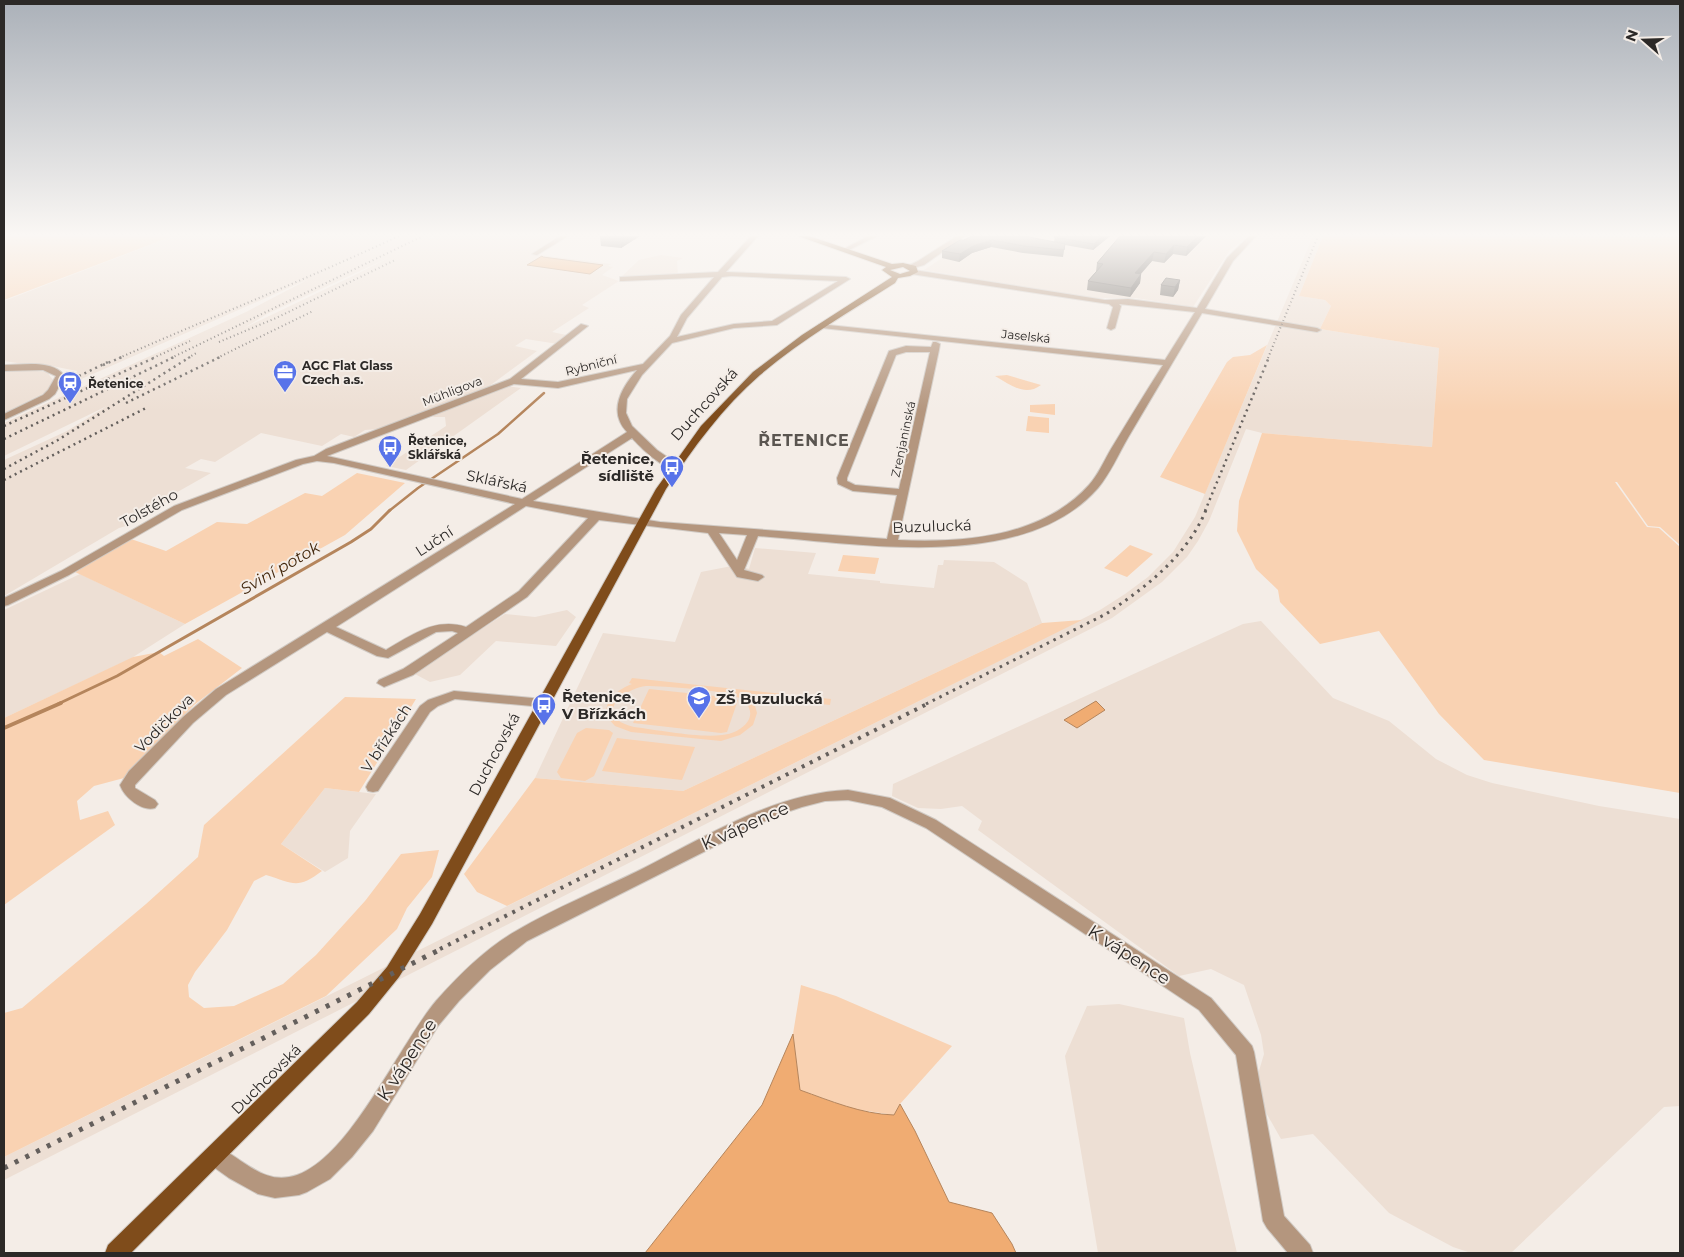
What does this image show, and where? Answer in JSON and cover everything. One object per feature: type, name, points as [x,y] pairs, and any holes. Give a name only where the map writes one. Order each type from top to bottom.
[{"type":"main road","name":"Duchcovská","points":[[116,1253],[354,1018],[393,972],[430,911],[543,703],[675,467],[708,423],[742,388],[782,353],[871,295]]},
{"type":"street","points":[[675,467],[664,462],[631,434],[625,425],[621,407],[627,388],[644,366],[669,341],[685,315],[703,295]]},
{"type":"street","points":[[669,341],[734,326],[774,323],[820,295]]},
{"type":"street","points":[[1059,295],[1105,302],[1124,301],[1186,310],[1199,310],[1317,330]]},
{"type":"street","name":"Buzulucká","points":[[643,523],[892,543],[954,544],[1000,537],[1049,522],[1085,496],[1094,486],[1209,295]]},
{"type":"street","points":[[1111,302],[1117,306],[1111,328]]},
{"type":"street","name":"Mühligova","points":[[317,458],[330,451],[513,381],[584,326]]},
{"type":"street","name":"Jaselská","points":[[822,326],[1168,363]]},
{"type":"street","name":"Zrenjaninská","points":[[892,543],[938,339]]},
{"type":"street","points":[[904,492],[853,488],[846,486],[842,482],[842,478],[893,352],[906,349],[935,350]]},
{"type":"street","name":"Rybniční","points":[[513,381],[558,385],[644,366]]},
{"type":"street","points":[[4,368],[39,367],[57,372],[60,376],[52,392],[46,397],[4,417]]},
{"type":"street","name":"Luční","points":[[254,672],[406,578],[631,434]]},
{"type":"street","name":"Sklářská","points":[[317,458],[334,460],[522,503],[643,523]]},
{"type":"street","name":"Tolstého","points":[[4,602],[65,573],[178,508],[294,464],[317,458]]},
{"type":"street","name":"V břízkách","points":[[384,683],[408,672],[523,594],[597,515]]},
{"type":"street","points":[[711,529],[741,575],[758,577]]},
{"type":"street","points":[[738,570],[754,532]]},
{"type":"street","points":[[326,628],[388,654],[433,629],[453,627],[468,632]]},
{"type":"street","name":"Vodičkova","points":[[150,804],[129,791],[127,785],[134,775],[207,703],[254,672]]},
{"type":"street","name":"V břízkách","points":[[373,787],[425,709],[433,702],[454,695],[543,703]]},
{"type":"street","name":"K vápence","points":[[215,1156],[254,1182],[276,1188],[309,1181],[325,1171],[342,1156],[366,1123],[432,1021],[455,992],[485,962],[514,941],[556,917],[770,812],[825,796],[848,796],[885,802],[931,824],[1204,1004],[1246,1052],[1274,1221],[1302,1253]]},
{"type":"shaded area","points":[[4,295],[18,295],[4,300]]},
{"type":"shaded area","points":[[21,295],[273,295],[70,384],[77,371],[52,366],[4,361],[4,301]]},
{"type":"shaded area","points":[[279,295],[309,295],[267,314],[244,328],[314,295],[598,295],[582,305],[589,308],[552,332],[571,336],[558,344],[526,339],[515,346],[537,351],[484,390],[378,429],[365,430],[354,437],[341,434],[322,446],[261,433],[215,462],[201,459],[185,468],[211,473],[165,499],[166,502],[136,518],[126,526],[119,528],[4,596],[4,460],[67,431],[107,406],[4,456],[4,423],[246,312]]},
{"type":"shaded area","points":[[1070,295],[1201,295],[1193,307],[1136,298],[1090,298]]},
{"type":"shaded area","points":[[1288,295],[1300,295],[1325,300],[1331,306],[1320,329],[1439,348],[1432,447],[1262,433],[1246,429],[1209,521],[1187,557],[1162,582],[1112,618],[4,1180],[4,1157],[1100,610],[1148,577],[1173,552],[1195,517]]},
{"type":"shaded area","points":[[1680,295],[1680,545],[1660,527],[1648,526],[1617,482],[1615,482],[1647,527],[1659,528],[1680,547],[1680,793],[1484,760],[1439,714],[1379,631],[1320,644],[1280,602],[1278,590],[1256,569],[1237,531],[1239,501],[1262,433],[1432,447],[1439,348],[1320,329],[1331,306],[1325,300],[1299,296]]},
{"type":"shaded area","points":[[1267,345],[1205,494],[1160,477],[1227,362],[1233,357],[1250,355]]},
{"type":"shaded area","points":[[4,371],[47,372],[53,380],[46,392],[4,413]]},
{"type":"shaded area","points":[[1007,375],[1041,385],[1024,390],[1012,386],[995,376]]},
{"type":"shaded area","points":[[507,386],[521,388],[406,470],[386,466],[446,426],[445,417],[433,417],[435,414]]},
{"type":"shaded area","points":[[1055,404],[1055,415],[1030,412],[1030,405]]},
{"type":"shaded area","points":[[1028,416],[1049,418],[1049,433],[1026,431]]},
{"type":"shaded area","points":[[357,473],[405,483],[345,535],[185,624],[75,572],[131,539],[166,551],[217,522],[247,524],[305,493],[322,496]]},
{"type":"shaded area","points":[[1130,545],[1153,554],[1127,577],[1104,568]]},
{"type":"shaded area","name":"ZŠ Buzulucká","points":[[755,548],[816,553],[808,574],[934,588],[938,565],[943,565],[944,560],[994,562],[1027,583],[1042,623],[683,791],[535,778],[603,633],[675,642],[701,572],[737,565],[749,569]]},
{"type":"shaded area","points":[[843,555],[879,558],[875,574],[838,571]]},
{"type":"shaded area","points":[[80,574],[185,624],[130,659],[4,718],[4,610]]},
{"type":"shaded area","points":[[567,610],[576,617],[556,646],[496,641],[460,675],[430,682],[413,673],[505,614],[535,617]]},
{"type":"shaded area","points":[[1082,620],[507,906],[477,892],[464,874],[535,778],[683,791],[1042,623]]},
{"type":"shaded area","points":[[1261,621],[1333,698],[1389,721],[1436,759],[1467,775],[1492,783],[1599,806],[1680,819],[1680,1106],[1664,1107],[1511,1253],[1471,1253],[1453,1247],[1389,1213],[1313,1134],[1281,1139],[1260,1102],[1256,1081],[1264,1054],[1261,1035],[1244,985],[1211,969],[1179,976],[978,830],[982,821],[962,806],[941,809],[918,808],[892,796],[893,784],[1243,624]]},
{"type":"shaded area","points":[[198,639],[242,668],[194,705],[124,778],[94,786],[77,801],[80,820],[108,811],[115,825],[4,905],[4,718],[133,657],[159,652],[164,656]]},
{"type":"shaded area","points":[[632,678],[831,699],[830,705],[748,696],[754,702],[757,713],[753,725],[740,735],[721,741],[631,732],[615,726],[606,716],[606,710],[613,696],[621,689],[632,684],[629,683]],"holes":[[[646,686],[693,689],[730,695],[741,699],[746,704],[750,710],[750,717],[746,724],[736,731],[713,736],[690,735],[634,727],[622,723],[615,717],[614,705],[619,698],[627,693]]]},
{"type":"shaded area","points":[[649,689],[738,700],[727,732],[721,733],[633,723]]},
{"type":"shaded area","points":[[345,697],[416,699],[359,792],[325,788],[281,844],[322,871],[300,883],[289,882],[266,875],[254,881],[227,930],[195,972],[188,985],[189,997],[204,1008],[234,1006],[283,984],[316,955],[365,901],[401,854],[439,850],[432,877],[407,908],[397,929],[326,996],[4,1157],[4,1013],[22,1008],[146,904],[198,857],[204,825]]},
{"type":"shaded area","points":[[1096,701],[1105,710],[1077,728],[1064,720]]},
{"type":"shaded area","points":[[586,728],[609,730],[613,733],[594,776],[585,781],[561,778],[557,772],[577,733]]},
{"type":"shaded area","points":[[617,738],[695,747],[682,780],[602,771]]},
{"type":"shaded area","points":[[325,788],[376,794],[350,831],[348,858],[325,872],[281,844]]},
{"type":"shaded area","points":[[801,985],[836,996],[952,1046],[900,1104],[894,1115],[854,1109],[800,1090],[793,1034]]},
{"type":"shaded area","points":[[1119,1004],[1184,1018],[1190,1053],[1237,1253],[1098,1253],[1065,1056],[1087,1006]]},
{"type":"shaded area","points":[[793,1034],[800,1090],[846,1106],[882,1114],[894,1115],[900,1104],[949,1202],[992,1213],[1016,1253],[645,1253],[762,1105]]},
{"type":"waterway","name":"Sviní potok","points":[[389,511],[418,488],[498,434],[544,393]]},
{"type":"waterway","name":"Sviní potok","points":[[58,704],[117,676],[351,542],[371,529],[389,511]]},
{"type":"waterway","name":"Sviní potok","points":[[4,728],[61,703]]},
{"type":"railway","points":[[119,358],[266,295]]},
{"type":"railway","points":[[171,358],[302,295]]},
{"type":"railway","points":[[219,342],[276,318],[324,295]]},
{"type":"railway","points":[[1268,358],[1294,295]]},
{"type":"railway","points":[[217,358],[313,311]]},
{"type":"railway","points":[[153,358],[190,341]]},
{"type":"railway","points":[[188,358],[198,352]]},
{"type":"railway","points":[[103,365],[122,357]]},
{"type":"railway","points":[[4,426],[156,357]]},
{"type":"railway","points":[[4,439],[174,357]]},
{"type":"railway","points":[[4,469],[58,440],[190,357]]},
{"type":"railway","points":[[126,403],[220,357]]},
{"type":"railway","points":[[1205,511],[1269,357]]},
{"type":"railway","points":[[79,376],[108,362]]},
{"type":"railway","points":[[4,480],[148,407]]},
{"type":"railway","points":[[926,704],[1106,614],[1121,604],[1177,556],[1198,527],[1206,510]]},
{"type":"railway","points":[[440,949],[929,703]]},
{"type":"railway","points":[[4,1168],[443,948]]},
{"type":"place","name":"AGC Flat Glass Czech a.s.","points":[[285,393]]},
{"type":"place","name":"Řetenice","points":[[70,404]]},
{"type":"place","name":"Řetenice, Sklářská","points":[[390,468]]},
{"type":"place","name":"Řetenice, sídliště","points":[[672,488]]},
{"type":"place","name":"ZŠ Buzulucká","points":[[699,719]]},
{"type":"place","name":"Řetenice, V Břízkách","points":[[544,726]]},
{"type":"district","name":"ŘETENICE","points":[[804,440]]}]
